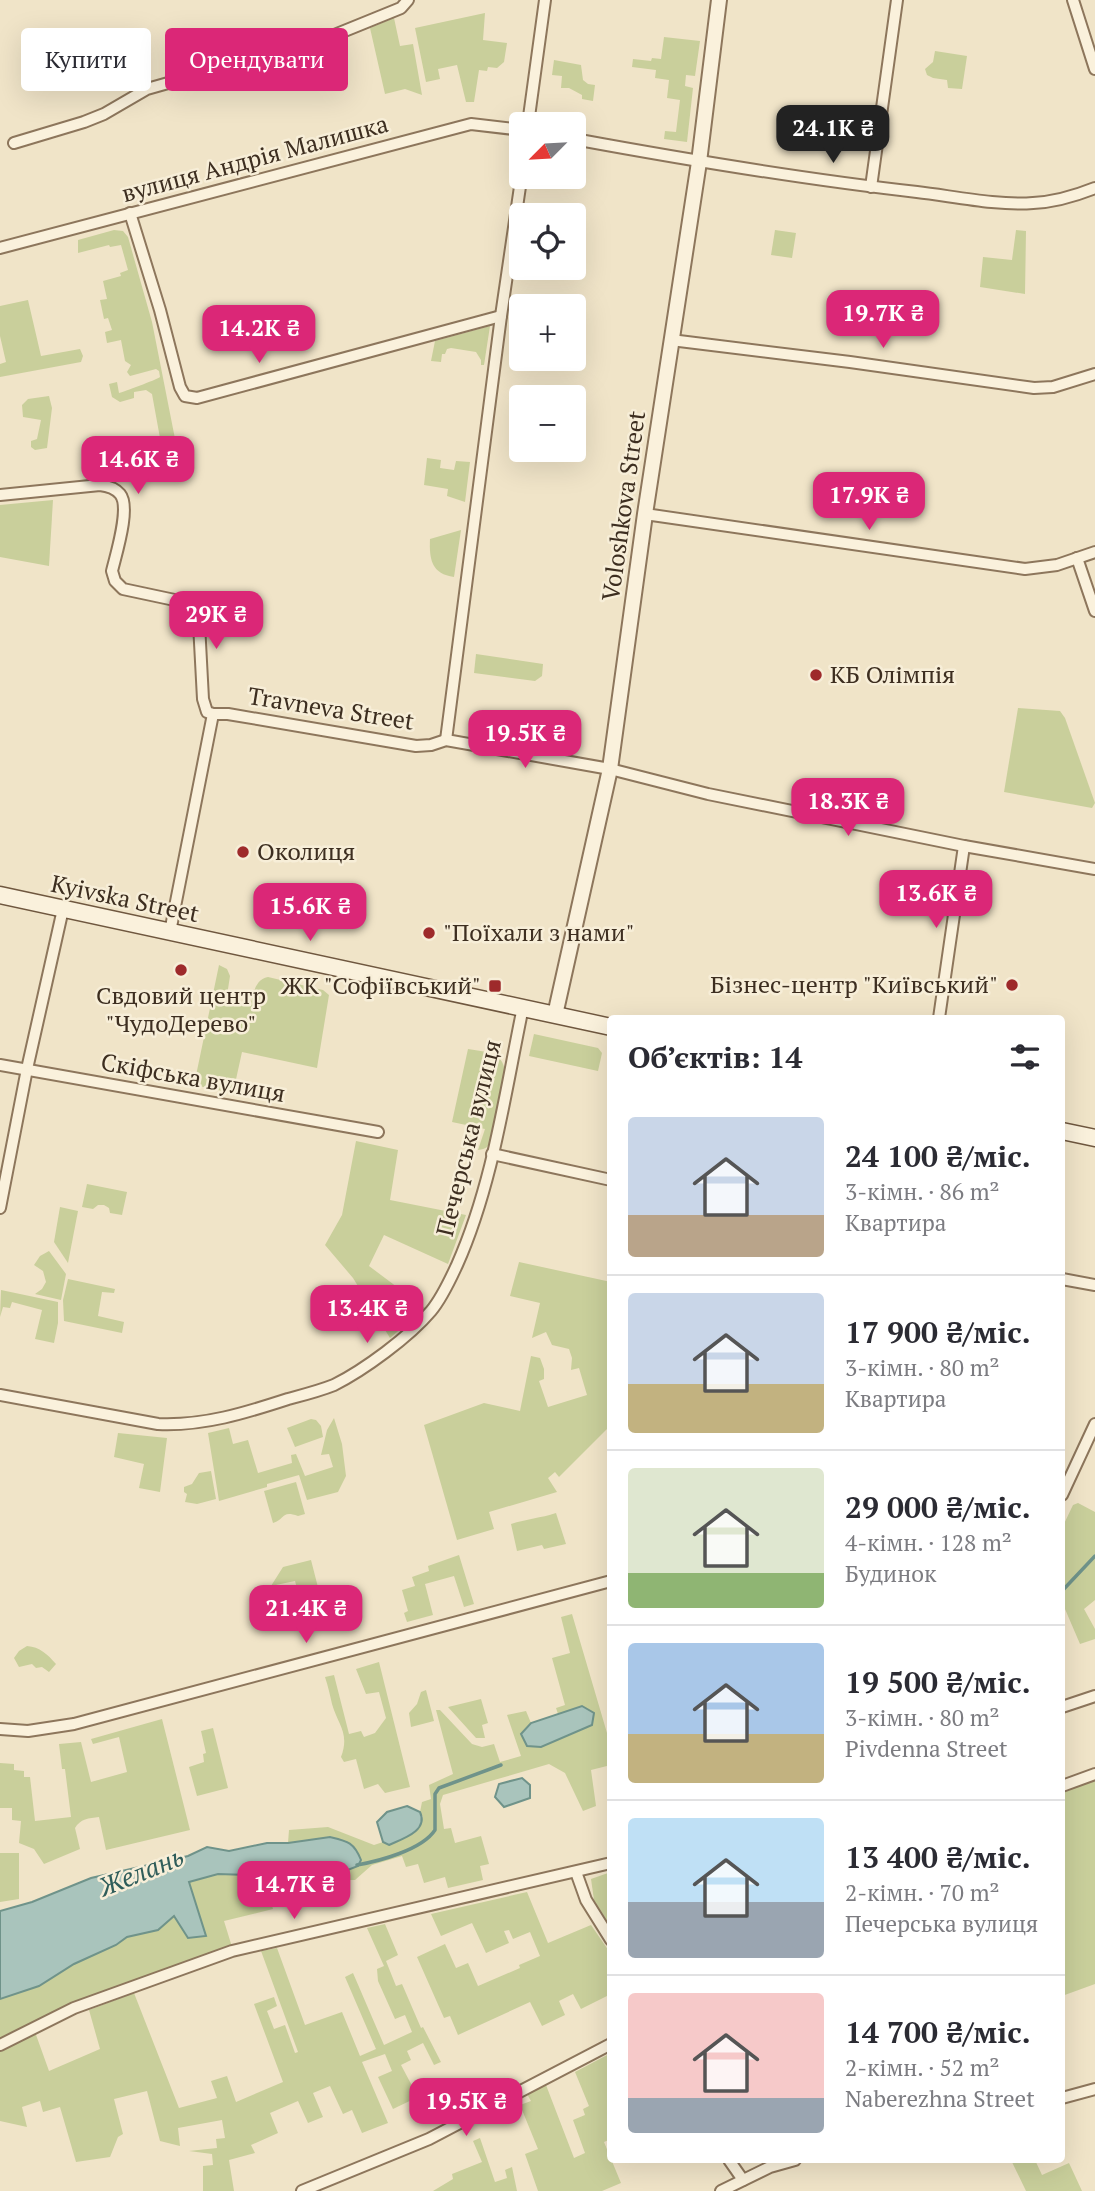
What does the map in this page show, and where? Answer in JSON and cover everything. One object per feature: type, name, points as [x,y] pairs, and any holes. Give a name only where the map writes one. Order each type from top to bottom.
[{"type":"main road","name":"Kyivska Street","points":[[0,895],[607,1026]]},
{"type":"main road","points":[[1065,1131],[1095,1138]]},
{"type":"street","points":[[14,143],[104,114],[147,89],[200,74],[246,66],[326,40],[401,8],[408,0]]},
{"type":"street","points":[[530,112],[545,0]]},
{"type":"street","name":"Voloshkova Street","points":[[555,1015],[610,769],[645,514],[699,162],[719,0]]},
{"type":"street","points":[[872,187],[897,0]]},
{"type":"street","points":[[1073,0],[1095,69]]},
{"type":"street","name":"вулиця Андрія Малишка","points":[[0,248],[471,124],[509,128]]},
{"type":"street","points":[[586,141],[699,162],[872,187],[1030,204],[1053,202],[1095,188]]},
{"type":"street","name":"Travneva Street","points":[[170,932],[213,714],[228,714],[416,746],[446,740],[520,189]]},
{"type":"street","points":[[130,214],[160,310],[180,387],[185,396],[197,398],[501,316]]},
{"type":"street","points":[[671,340],[1034,388],[1053,387],[1095,374]]},
{"type":"street","points":[[0,495],[100,485],[111,487],[121,495],[125,507],[112,571],[115,581],[124,589],[198,604],[203,699],[207,712],[213,714]]},
{"type":"street","points":[[645,514],[1025,569],[1057,565],[1095,552]]},
{"type":"street","points":[[1077,558],[1095,611]]},
{"type":"street","points":[[446,740],[610,769],[708,793],[964,846],[1095,869]]},
{"type":"street","points":[[939,1015],[964,846]]},
{"type":"street","points":[[0,1208],[27,1069],[63,909]]},
{"type":"street","name":"Печерська вулиця","points":[[0,1395],[158,1424],[180,1425],[239,1414],[331,1386],[360,1371],[412,1330],[432,1310],[452,1275],[473,1228],[492,1154],[523,1007]]},
{"type":"street","name":"Скіфська вулиця","points":[[0,1065],[378,1132]]},
{"type":"street","points":[[492,1154],[607,1179]]},
{"type":"street","points":[[1065,1280],[1095,1286]]},
{"type":"street","points":[[1065,1488],[1095,1424]]},
{"type":"street","points":[[0,1728],[28,1731],[74,1724],[607,1582]]},
{"type":"street","points":[[1065,1706],[1095,1696]]},
{"type":"street","points":[[1065,1785],[1095,1774]]},
{"type":"street","points":[[0,2045],[74,2008],[232,1951],[607,1864]]},
{"type":"street","points":[[576,1872],[586,1900],[607,1934]]},
{"type":"street","points":[[302,2191],[420,2143],[607,2046]]},
{"type":"street","points":[[1065,2097],[1095,2089]]},
{"type":"street","points":[[731,2163],[743,2180]]},
{"type":"street","points":[[721,2191],[770,2167],[784,2163]]},
{"type":"green space","points":[[485,13],[483,40],[507,43],[504,62],[497,68],[479,70],[474,102],[466,102],[457,65],[438,69],[440,79],[426,82],[415,28]]},
{"type":"green space","points":[[394,18],[400,46],[413,44],[422,95],[405,89],[385,94],[370,28]]},
{"type":"green space","points":[[664,37],[700,41],[695,76],[686,75],[685,86],[693,88],[687,142],[664,139],[665,131],[676,132],[680,100],[667,98],[669,80],[655,78],[656,70],[632,67],[633,59],[661,59]]},
{"type":"green space","points":[[935,51],[967,56],[962,89],[948,88],[947,80],[927,75],[925,69],[933,62]]},
{"type":"green space","points":[[554,60],[581,65],[583,80],[595,85],[593,101],[582,99],[582,95],[569,88],[561,88],[562,76],[552,75]]},
{"type":"green space","points":[[114,230],[123,231],[128,237],[152,322],[179,459],[121,470],[119,462],[158,455],[162,449],[152,394],[146,390],[134,392],[134,398],[120,402],[112,397],[109,384],[117,382],[119,393],[160,377],[156,369],[130,376],[127,372],[131,365],[125,361],[121,340],[107,343],[105,332],[112,330],[108,318],[104,319],[100,300],[107,299],[103,281],[121,276],[120,273],[128,270],[121,245],[109,245],[78,253],[78,240]]},
{"type":"green space","points":[[775,230],[796,233],[792,258],[771,255]]},
{"type":"green space","points":[[1016,230],[1026,231],[1025,294],[980,287],[983,257],[1012,260]]},
{"type":"green space","points":[[28,300],[41,356],[80,349],[83,356],[81,362],[0,377],[0,364],[6,362],[0,336],[0,306]]},
{"type":"green space","points":[[490,326],[484,365],[481,365],[476,352],[451,348],[442,354],[441,362],[431,361],[435,341]]},
{"type":"green space","points":[[49,396],[52,408],[47,448],[35,450],[31,447],[31,441],[37,439],[41,420],[23,417],[22,405],[28,399]]},
{"type":"green space","points":[[427,458],[441,460],[440,468],[454,470],[456,461],[470,462],[465,502],[447,496],[448,489],[424,485]]},
{"type":"green space","points":[[53,500],[49,566],[0,557],[0,505]]},
{"type":"green space","points":[[461,530],[454,577],[441,573],[433,565],[430,539]]},
{"type":"green space","points":[[476,654],[543,664],[542,676],[535,681],[474,673]]},
{"type":"green space","points":[[1018,708],[1060,711],[1065,718],[1095,803],[1092,808],[1004,792]]},
{"type":"green space","points":[[219,965],[227,969],[230,976],[226,1002],[250,1006],[257,984],[268,977],[323,990],[329,995],[317,1068],[242,1052],[233,1093],[194,1085]]},
{"type":"green space","points":[[534,1034],[598,1048],[602,1053],[598,1071],[529,1056]]},
{"type":"green space","points":[[468,1049],[497,1056],[504,1065],[505,1072],[490,1142],[487,1147],[478,1150],[485,1129],[452,1122]]},
{"type":"green space","points":[[356,1141],[398,1150],[390,1200],[466,1215],[448,1264],[384,1235],[369,1266],[425,1308],[390,1338],[353,1278],[325,1245],[342,1215]]},
{"type":"green space","points":[[87,1184],[127,1192],[122,1215],[110,1213],[109,1208],[104,1205],[93,1209],[82,1207]]},
{"type":"green space","points":[[60,1207],[78,1211],[68,1263],[54,1242]]},
{"type":"green space","points":[[49,1251],[66,1274],[61,1300],[35,1294],[46,1282],[43,1271],[34,1265],[40,1256]]},
{"type":"green space","points":[[519,1262],[607,1281],[607,1429],[559,1477],[555,1472],[548,1478],[557,1492],[489,1512],[494,1529],[457,1540],[424,1425],[484,1403],[520,1411],[531,1356],[540,1358],[544,1369],[544,1379],[539,1381],[548,1407],[587,1395],[579,1368],[571,1370],[572,1358],[569,1349],[552,1345],[546,1332],[532,1338],[540,1303],[510,1296]]},
{"type":"green space","points":[[68,1279],[115,1289],[114,1293],[102,1292],[98,1316],[124,1322],[122,1333],[64,1321],[63,1300]]},
{"type":"green space","points":[[1,1290],[58,1302],[54,1343],[35,1339],[42,1310],[12,1302],[10,1308],[3,1307],[0,1317]]},
{"type":"green space","points":[[334,1418],[342,1444],[346,1476],[338,1492],[307,1500],[299,1475],[219,1501],[208,1433],[229,1428],[233,1444],[248,1440],[258,1473],[292,1463],[291,1455],[296,1454],[305,1476],[333,1467],[329,1454],[321,1455],[327,1430]]},
{"type":"green space","points":[[311,1419],[321,1426],[323,1437],[295,1447],[287,1428]]},
{"type":"green space","points":[[118,1433],[167,1438],[160,1492],[139,1488],[144,1464],[114,1457]]},
{"type":"green space","points":[[211,1471],[216,1499],[197,1504],[185,1502],[187,1494],[184,1487],[192,1484],[199,1473]]},
{"type":"green space","points":[[296,1482],[305,1514],[286,1515],[273,1523],[264,1491]]},
{"type":"green space","points":[[1078,1503],[1095,1512],[1095,1600],[1084,1609],[1095,1629],[1095,1639],[1080,1644],[1065,1609],[1065,1522],[1073,1505]]},
{"type":"green space","points":[[556,1513],[566,1544],[544,1549],[542,1545],[517,1551],[511,1524]]},
{"type":"green space","points":[[459,1555],[474,1604],[464,1607],[454,1576],[425,1584],[433,1615],[407,1622],[404,1613],[408,1611],[402,1590],[415,1586],[412,1577],[429,1571],[428,1566]]},
{"type":"green space","points":[[311,1560],[321,1599],[301,1603],[295,1581],[271,1586],[283,1567]]},
{"type":"green space","points":[[572,1614],[607,1733],[607,1766],[591,1770],[596,1806],[583,1811],[565,1773],[549,1764],[443,1795],[440,1804],[444,1829],[451,1828],[455,1843],[481,1836],[489,1864],[480,1866],[483,1880],[448,1888],[445,1877],[424,1883],[418,1864],[406,1867],[402,1856],[372,1865],[355,1880],[339,1880],[328,1875],[300,1878],[298,1883],[268,1892],[273,1909],[224,1921],[232,1947],[0,2041],[0,1999],[39,1986],[74,1964],[116,1945],[127,1937],[158,1930],[174,1916],[188,1938],[188,1882],[218,1874],[277,1876],[312,1872],[340,1873],[329,1837],[288,1843],[289,1830],[328,1827],[374,1845],[383,1842],[389,1845],[423,1817],[420,1812],[422,1802],[431,1799],[429,1785],[453,1774],[436,1710],[440,1710],[472,1744],[482,1747],[494,1744],[500,1762],[521,1756],[507,1715],[526,1711],[531,1723],[521,1734],[541,1747],[592,1725],[583,1706],[558,1714],[556,1708],[565,1705],[552,1658],[570,1653],[561,1617]]},
{"type":"green space","points":[[27,1646],[43,1652],[56,1664],[49,1672],[32,1664],[19,1667],[14,1658]]},
{"type":"green space","points":[[379,1662],[410,1787],[385,1793],[378,1784],[364,1789],[356,1759],[344,1762],[341,1757],[344,1735],[325,1677],[334,1675],[349,1734],[361,1731],[364,1737],[375,1733],[386,1718],[379,1692],[366,1694],[356,1669]]},
{"type":"green space","points":[[426,1690],[434,1721],[411,1727],[409,1713],[417,1704],[421,1692]]},
{"type":"green space","points":[[481,1699],[488,1723],[482,1725],[485,1738],[476,1738],[448,1707]]},
{"type":"green space","points":[[162,1719],[190,1830],[106,1850],[99,1817],[88,1819],[75,1828],[80,1849],[44,1864],[34,1849],[19,1843],[21,1821],[12,1820],[12,1808],[0,1808],[0,1763],[14,1764],[14,1770],[24,1771],[24,1777],[30,1777],[35,1821],[71,1817],[59,1744],[81,1742],[91,1782],[127,1772],[119,1737],[93,1744],[91,1739]]},
{"type":"green space","points":[[213,1728],[228,1788],[197,1796],[189,1767],[204,1762],[203,1754],[206,1753],[201,1731]]},
{"type":"green space","points":[[1095,1776],[1095,1984],[1065,1995],[1065,1789]]},
{"type":"green space","points":[[0,1853],[19,1853],[19,1899],[0,1902]]},
{"type":"green space","points":[[607,1873],[607,1921],[594,1900],[591,1879]]},
{"type":"green space","points":[[527,1892],[548,1943],[591,1925],[607,1948],[607,1996],[581,2009],[573,1994],[559,2001],[565,2015],[542,2026],[530,2002],[458,2035],[450,2016],[444,2018],[417,1957],[445,1944],[456,1968],[468,1963],[478,1986],[540,1956],[530,1932],[513,1939],[509,1930],[504,1931],[509,1943],[486,1953],[472,1923],[441,1936],[431,1914]]},
{"type":"green space","points":[[385,1924],[398,1955],[386,1961],[396,1986],[402,1984],[421,2028],[423,2027],[441,2062],[434,2065],[423,2043],[407,2051],[411,2060],[401,2065],[418,2097],[393,2109],[378,2077],[392,2071],[385,2054],[362,2062],[388,2123],[362,2133],[352,2110],[343,2114],[330,2086],[313,2093],[323,2117],[308,2123],[298,2101],[270,2113],[278,2133],[251,2145],[255,2153],[229,2160],[234,2191],[203,2191],[203,2166],[213,2165],[212,2154],[189,2151],[217,2148],[216,2139],[225,2138],[222,2120],[178,2128],[180,2146],[160,2141],[147,2091],[114,2099],[123,2134],[118,2137],[110,2157],[76,2162],[60,2107],[43,2112],[40,2101],[22,2107],[27,2127],[0,2121],[0,2050],[35,2032],[49,2071],[100,2049],[89,2010],[134,1993],[179,2108],[217,2098],[211,2081],[227,2076],[236,2102],[283,2082],[254,2004],[274,1997],[277,2006],[267,2011],[274,2029],[285,2025],[295,2053],[298,2052],[261,1951],[277,1948],[305,2025],[342,2012],[360,2056],[376,2049],[345,1977],[353,1973],[384,2045],[412,2032],[405,2015],[395,2019],[378,1981],[377,1969],[384,1966],[367,1928]]},
{"type":"green space","points":[[607,2055],[607,2141],[604,2142],[607,2163],[613,2163],[621,2183],[602,2191],[538,2191],[525,2154],[538,2149],[520,2105],[531,2101],[527,2094],[546,2085],[574,2158],[585,2153],[573,2120],[585,2115],[583,2109],[589,2106],[575,2072]]},
{"type":"green space","points":[[480,2138],[495,2182],[507,2178],[505,2170],[512,2167],[517,2191],[433,2191],[453,2179],[452,2174],[482,2162],[473,2141]]},
{"type":"green space","points":[[1012,2163],[1036,2163],[1042,2175],[1069,2163],[1082,2191],[1026,2191]]},
{"type":"water","points":[[582,1706],[594,1713],[592,1725],[541,1747],[527,1746],[521,1734],[531,1723]]},
{"type":"water","points":[[522,1778],[530,1785],[530,1798],[504,1807],[495,1797],[499,1784]]},
{"type":"water","points":[[407,1806],[420,1812],[422,1819],[418,1829],[389,1845],[383,1842],[377,1822],[387,1812]]},
{"type":"water","points":[[330,1837],[353,1846],[361,1860],[358,1866],[340,1873],[312,1872],[277,1876],[218,1874],[189,1882],[206,1936],[188,1938],[174,1916],[158,1930],[127,1937],[116,1945],[74,1964],[39,1986],[0,1999],[0,1911],[32,1902],[91,1878],[188,1856],[207,1847],[229,1851],[267,1843]]},
{"type":"waterway","name":"Желань","points":[[1065,1588],[1095,1556]]},
{"type":"waterway","name":"Желань","points":[[357,1865],[410,1849],[429,1837],[435,1830],[435,1794],[439,1788],[501,1765]]},
{"type":"place","name":"КБ Олімпія","points":[[816,675]]},
{"type":"place","name":"Околиця","points":[[243,852]]},
{"type":"place","name":"\"Поїхали з нами\"","points":[[429,933]]},
{"type":"place","name":"Свдовий центр \"ЧудоДерево\"","points":[[181,970]]},
{"type":"place","name":"Бізнес-центр \"Київський\"","points":[[1012,985]]},
{"type":"place","name":"ЖК \"Софіївський\"","points":[[495,986]]}]
